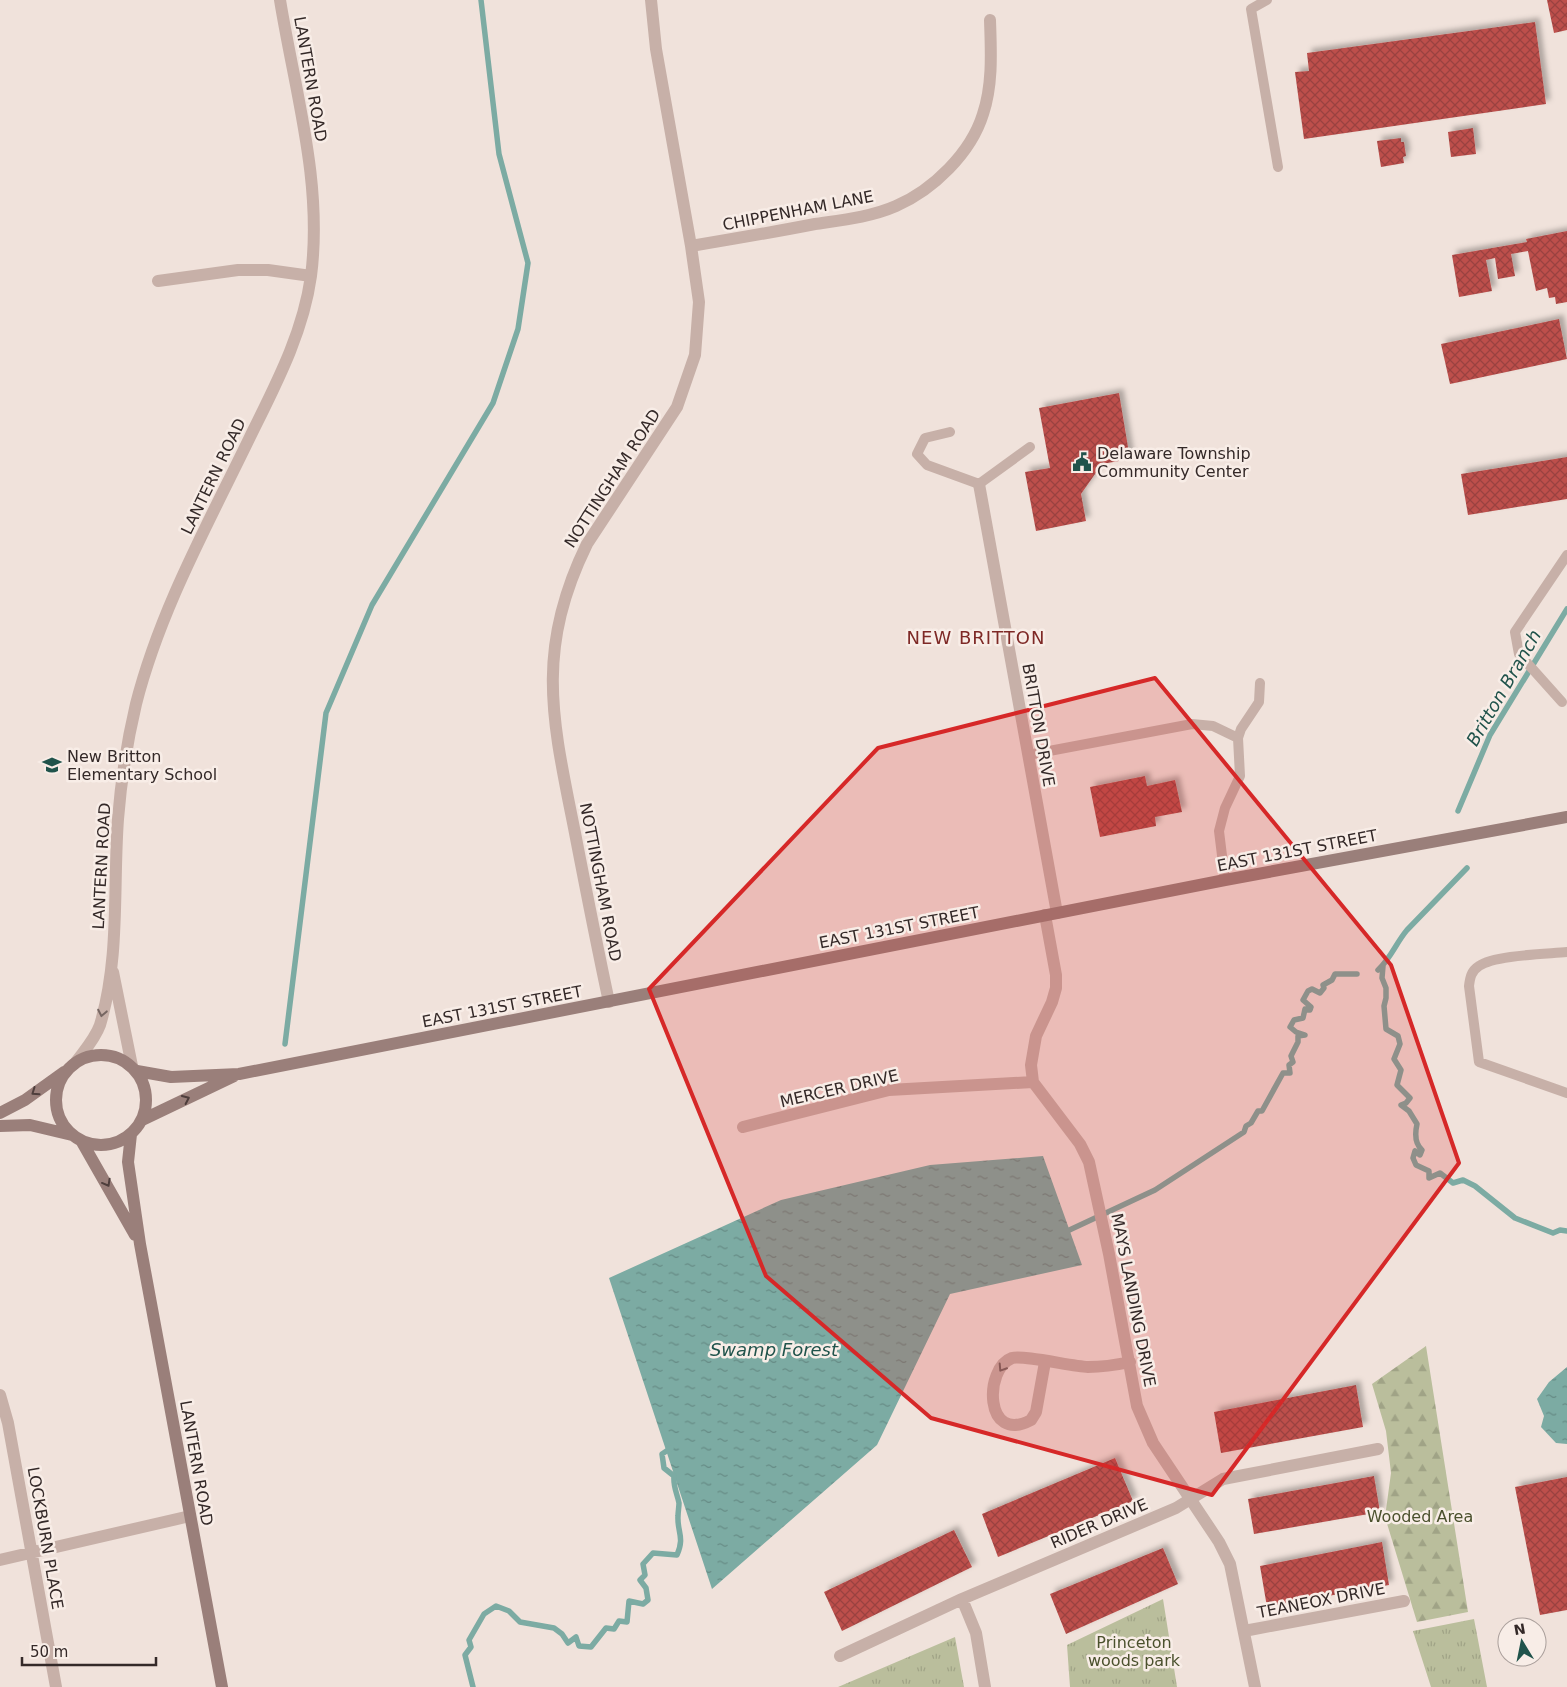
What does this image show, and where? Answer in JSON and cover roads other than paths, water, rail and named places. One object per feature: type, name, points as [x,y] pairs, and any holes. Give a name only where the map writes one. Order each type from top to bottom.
[{"type":"street","name":"LANTERN ROAD","points":[[72,1066],[99,1027],[111,965],[117,891],[118,820],[125,756],[143,677],[167,610],[295,341],[307,302],[314,235],[314,202],[306,143],[280,0]]},
{"type":"street","name":"NOTTINGHAM ROAD","points":[[609,1002],[554,726],[553,661],[557,623],[577,564],[604,518],[677,407],[695,355],[699,319],[692,246],[656,49],[652,0]]},
{"type":"street","name":"CHIPPENHAM LANE","points":[[692,246],[865,215],[895,206],[929,186],[962,151],[978,128],[983,114],[991,63],[990,20]]},
{"type":"street","points":[[158,281],[238,270],[268,270],[311,276]]},
{"type":"street","name":"BRITTON DRIVE","points":[[979,484],[1028,755],[1051,914]]},
{"type":"street","name":"EAST 131ST STREET","points":[[134,1069],[171,1078],[239,1074],[1225,880],[1567,817]]},
{"type":"street","points":[[1033,1082],[1032,1065],[1036,1036],[1052,1002],[1056,988],[1051,914]]},
{"type":"street","name":"LANTERN ROAD","points":[[111,965],[134,1069]]},
{"type":"street","points":[[0,1113],[25,1100],[89,1056],[104,1055],[118,1058],[134,1069],[145,1088],[146,1104],[142,1120],[131,1134],[116,1143],[99,1146],[30,1125],[0,1126]]},
{"type":"street","points":[[72,1066],[58,1085],[56,1103],[60,1121],[77,1138]]},
{"type":"street","name":"EAST 131ST STREET","points":[[142,1120],[239,1074]]},
{"type":"street","name":"MERCER DRIVE","points":[[743,1127],[889,1090],[1033,1082]]},
{"type":"street","name":"MAYS LANDING DRIVE","points":[[1033,1082],[1080,1144],[1089,1162],[1095,1182],[1138,1406],[1147,1434],[1219,1542],[1230,1564],[1254,1687]]},
{"type":"street","name":"LANTERN ROAD","points":[[131,1134],[128,1162],[140,1244],[222,1687]]},
{"type":"street","name":"LANTERN ROAD","points":[[77,1138],[140,1244]]},
{"type":"street","points":[[1045,1362],[1036,1412],[1031,1420],[1015,1425],[1004,1423],[996,1414],[993,1395],[996,1379],[1003,1364],[1016,1357],[1088,1367],[1130,1362]]},
{"type":"street","name":"LOCKBURN PLACE","points":[[0,1395],[8,1423],[56,1687]]},
{"type":"street","name":"RIDER DRIVE","points":[[840,1656],[962,1599],[1176,1508],[1215,1483],[1233,1476],[1378,1449]]},
{"type":"street","points":[[0,1560],[190,1516]]},
{"type":"street","points":[[962,1599],[976,1632],[985,1687]]},
{"type":"street","name":"TEANEOX DRIVE","points":[[1244,1631],[1404,1601]]},
{"type":"lane","points":[[1267,0],[1250,9],[1278,168]]},
{"type":"lane","points":[[950,432],[925,438],[917,454],[928,465],[979,484],[1030,447]]},
{"type":"lane","points":[[1562,702],[1519,654],[1515,632],[1567,555]]},
{"type":"lane","points":[[1225,880],[1219,831],[1225,808],[1237,787],[1240,776],[1238,738],[1241,729],[1259,702],[1260,683]]},
{"type":"lane","points":[[1028,755],[1192,724],[1213,726],[1238,738]]},
{"type":"lane","points":[[1567,952],[1497,960],[1479,966],[1471,975],[1469,986],[1479,1062],[1567,1093]]},
{"type":"water","name":"Swamp Forest","points":[[1043,1156],[1082,1265],[950,1294],[877,1445],[712,1589],[609,1278],[781,1200],[930,1165]]},
{"type":"water","points":[[1567,1367],[1567,1444],[1556,1443],[1541,1427],[1544,1416],[1537,1399],[1549,1382]]},
{"type":"waterway","points":[[285,1044],[326,713],[372,605],[493,403],[518,329],[528,263],[499,154],[481,0]]},
{"type":"waterway","name":"Britton Branch","points":[[1458,811],[1490,735],[1567,609]]},
{"type":"waterway","name":"Britton Branch","points":[[1378,970],[1407,930],[1467,868]]},
{"type":"waterway","points":[[1383,966],[1382,978],[1386,988],[1384,1006],[1386,1029],[1398,1036],[1400,1044],[1394,1059],[1401,1070],[1397,1085],[1410,1098],[1401,1105],[1409,1111],[1417,1124],[1416,1138],[1422,1150],[1420,1155],[1415,1151],[1413,1158],[1416,1165],[1429,1171],[1429,1178],[1440,1173],[1453,1183],[1463,1180],[1475,1186],[1515,1218],[1553,1233],[1560,1230],[1567,1231]]},
{"type":"waterway","points":[[1063,1233],[1155,1190],[1244,1132],[1246,1126],[1251,1123],[1258,1111],[1262,1111],[1283,1073],[1290,1073],[1289,1065],[1293,1062],[1291,1056],[1298,1042],[1298,1036],[1305,1035],[1296,1032],[1290,1027],[1294,1020],[1303,1018],[1305,1009],[1310,1010],[1311,1007],[1303,1000],[1308,991],[1312,989],[1320,993],[1324,988],[1323,985],[1332,980],[1335,974],[1357,974]]},
{"type":"waterway","points":[[473,1687],[465,1655],[471,1647],[469,1640],[484,1614],[496,1606],[509,1611],[520,1622],[554,1628],[562,1634],[568,1643],[576,1637],[579,1646],[591,1647],[606,1628],[614,1629],[619,1621],[627,1622],[629,1601],[643,1604],[648,1600],[646,1588],[640,1580],[645,1575],[643,1564],[653,1553],[677,1555],[680,1544],[679,1503],[674,1476],[664,1468],[662,1454],[671,1448]]},
{"type":"place","name":"Delaware Township Community Center","points":[[1082,462]]},
{"type":"place","name":"New Britton Elementary School","points":[[52,765]]},
{"type":"district","name":"NEW BRITTON","points":[[976,638]]},
{"type":"park label","name":"Wooded Area","points":[[1420,1516]]},
{"type":"park label","name":"Princeton woods park","points":[[1134,1651]]}]
